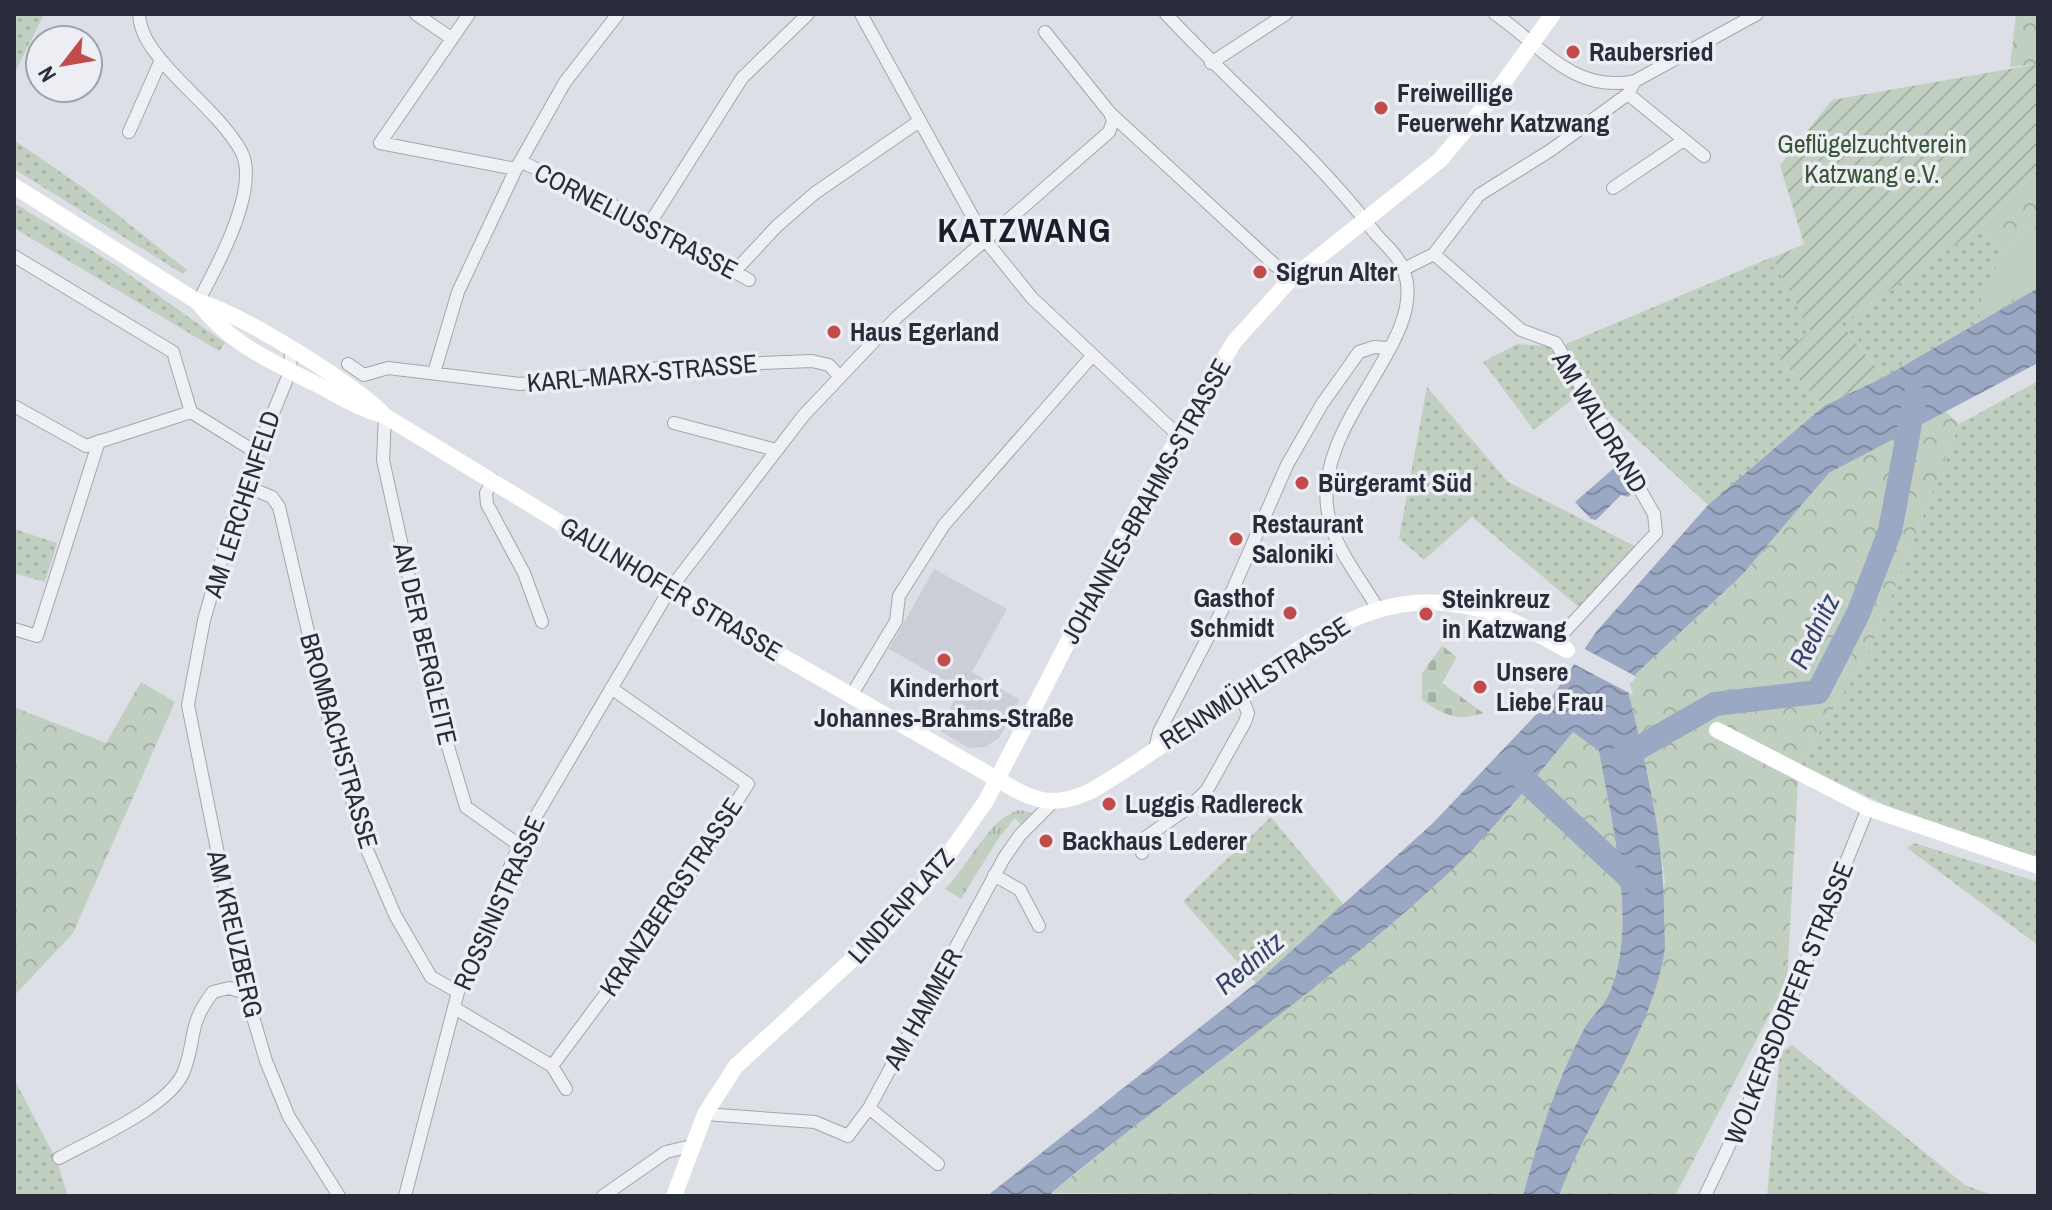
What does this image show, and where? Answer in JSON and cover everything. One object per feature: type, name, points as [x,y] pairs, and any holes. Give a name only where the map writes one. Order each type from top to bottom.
[{"type":"main road","name":"JOHANNES-BRAHMS-STRASSE","points":[[999,780],[1089,598],[1213,373],[1254,317],[1290,280],[1440,160],[1471,125],[1553,14]]},
{"type":"main road","name":"GAULNHOFER STRASSE","points":[[14,186],[198,302],[220,307],[372,401],[385,416]]},
{"type":"main road","name":"GAULNHOFER STRASSE","points":[[198,302],[214,323],[259,356],[362,410],[385,416],[670,589],[999,780]]},
{"type":"main road","name":"RENNMÜHLSTRASSE","points":[[1052,803],[1091,791],[1328,630],[1378,609],[1413,603],[1458,604],[1505,618],[1560,646]]},
{"type":"main road","points":[[1717,730],[1868,808],[2038,866]]},
{"type":"main road","points":[[999,780],[1032,799],[1052,803]]},
{"type":"main road","name":"LINDENPLATZ","points":[[674,1196],[705,1114],[736,1066],[866,948],[908,905],[955,847],[999,780]]},
{"type":"street","points":[[139,14],[144,36],[161,60],[233,141],[247,167],[246,188],[237,214],[198,302]]},
{"type":"street","points":[[416,14],[451,38],[469,14]]},
{"type":"street","points":[[434,373],[458,292],[519,166],[565,82],[618,14]]},
{"type":"street","points":[[650,223],[742,78],[808,14]]},
{"type":"street","points":[[861,14],[986,241],[1032,298],[1178,435]]},
{"type":"street","points":[[1166,14],[1211,63],[1303,148],[1404,269],[1408,284],[1407,316],[1336,442],[1328,497],[1332,527],[1378,609]]},
{"type":"street","points":[[1211,63],[1286,14]]},
{"type":"street","points":[[1495,14],[1561,67],[1588,81],[1615,85],[1635,81],[1757,14]]},
{"type":"street","points":[[1045,32],[1110,113],[1276,266]]},
{"type":"street","name":"CORNELIUSSTRASSE","points":[[451,38],[380,143],[519,166],[650,223],[749,280]]},
{"type":"street","points":[[129,132],[161,60]]},
{"type":"street","points":[[1404,269],[1434,254],[1478,197],[1551,150],[1628,94],[1635,81]]},
{"type":"street","points":[[1628,94],[1704,156]]},
{"type":"street","name":"ROSSINISTRASSE","points":[[405,1196],[458,992],[519,845],[670,589],[776,450],[840,377],[896,318],[1109,132],[1113,121],[1110,113]]},
{"type":"street","points":[[735,271],[777,226],[815,193],[918,122]]},
{"type":"street","points":[[1613,188],[1684,140]]},
{"type":"street","name":"AM WALDRAND","points":[[1434,254],[1521,330],[1556,343],[1654,514],[1656,533],[1560,646]]},
{"type":"street","points":[[14,256],[173,352],[191,412],[254,451]]},
{"type":"street","points":[[1155,749],[1159,732],[1233,589],[1287,465],[1359,352],[1374,347],[1388,348]]},
{"type":"street","name":"AM LERCHENFELD","points":[[197,660],[204,620],[243,485],[254,451],[290,372],[291,351]]},
{"type":"street","points":[[851,696],[896,621],[899,596],[944,525],[1092,356]]},
{"type":"street","name":"KARL-MARX-STRASSE","points":[[348,364],[364,375],[388,368],[520,384],[669,367],[812,361],[829,365],[840,377]]},
{"type":"street","points":[[14,406],[86,446],[191,412]]},
{"type":"street","name":"AN DER BERGLEITE","points":[[385,416],[383,460],[441,723],[466,807],[519,845]]},
{"type":"street","points":[[674,423],[776,450]]},
{"type":"street","points":[[14,629],[37,636],[99,441]]},
{"type":"street","points":[[493,480],[486,493],[487,504],[524,573],[542,622]]},
{"type":"street","name":"BROMBACHSTRASSE","points":[[243,485],[272,497],[279,507],[330,726],[365,845],[389,901],[431,977],[458,992]]},
{"type":"street","name":"AM KREUZBERG","points":[[197,660],[188,705],[189,723],[246,993],[266,1061],[289,1117],[332,1195]]},
{"type":"street","name":"KRANZBERGSTRASSE","points":[[552,1066],[654,929],[748,784],[611,688]]},
{"type":"street","points":[[1142,853],[1142,840],[1189,807],[1207,790],[1248,713],[1239,690]]},
{"type":"street","name":"LINDENPLATZ","points":[[976,911],[1013,842],[1052,803]]},
{"type":"street","name":"WOLKERSDORFER STRASSE","points":[[1705,1196],[1739,1125],[1868,808]]},
{"type":"street","points":[[994,875],[1024,891],[1039,926]]},
{"type":"street","name":"AM HAMMER","points":[[705,1114],[815,1122],[848,1136],[869,1108],[976,911]]},
{"type":"street","points":[[59,1158],[171,1090],[184,1071],[197,1013],[213,992],[229,988],[246,993]]},
{"type":"street","points":[[456,1009],[552,1066],[566,1089]]},
{"type":"street","points":[[869,1108],[938,1164]]},
{"type":"street","points":[[603,1196],[666,1152],[691,1146]]},
{"type":"shaded area","name":"Kinderhort Johannes-Brahms-Straße","points":[[934,569],[1007,609],[972,672],[1020,700],[999,738],[985,747],[969,748],[938,730],[960,689],[889,649]]},
{"type":"green space","points":[[14,14],[44,14],[39,24],[24,24],[24,54],[14,74]]},
{"type":"green space","points":[[2016,14],[2038,14],[2038,64],[2010,67]]},
{"type":"green space","name":"Geflügelzuchtverein Katzwang e.V.","points":[[2038,64],[2038,170],[1982,226],[1841,324],[1884,377],[1824,406],[1778,357],[1811,331],[1772,258],[1804,244],[1780,165],[1832,100]]},
{"type":"green space","points":[[14,140],[85,189],[187,270],[183,274],[14,169]]},
{"type":"green space","points":[[2038,170],[2038,223],[2004,250],[1982,226]]},
{"type":"green space","points":[[14,203],[120,268],[225,343],[219,351],[14,228]]},
{"type":"green space","points":[[2038,223],[2038,288],[1884,377],[1841,324],[1982,226],[2004,250]]},
{"type":"green space","points":[[2038,226],[2038,285],[1980,319],[1983,292],[1997,266],[2016,244]]},
{"type":"green space","points":[[1772,257],[1812,332],[1778,357],[1824,406],[1708,505],[1584,390],[1534,430],[1483,362],[1517,344],[1559,347]]},
{"type":"green space","points":[[2038,381],[2038,857],[1921,822],[1799,764],[1870,650],[1959,424]]},
{"type":"green space","points":[[1427,387],[1508,482],[1639,548],[1580,608],[1472,517],[1424,560],[1399,538]]},
{"type":"green space","points":[[1944,410],[1959,424],[1870,650],[1799,764],[1787,981],[1675,1196],[1559,1196],[1572,1160],[1618,1071],[1665,882],[1651,788],[1626,683],[1742,575],[1829,473]]},
{"type":"green space","points":[[14,529],[57,543],[45,582],[14,573]]},
{"type":"green space","points":[[1442,646],[1457,657],[1442,683],[1483,713],[1451,716],[1422,700],[1422,673]]},
{"type":"green space","points":[[141,682],[175,702],[73,933],[14,996],[14,707],[106,743]]},
{"type":"green space","points":[[1573,732],[1599,751],[1620,873],[1622,937],[1618,967],[1609,994],[1584,1029],[1556,1090],[1523,1196],[1051,1193],[1440,881],[1507,812]]},
{"type":"green space","points":[[1020,810],[1038,814],[1023,827],[1015,818],[998,839],[961,899],[945,889],[989,832],[1009,814]]},
{"type":"green space","points":[[1271,817],[1344,905],[1256,983],[1183,901]]},
{"type":"green space","points":[[1914,843],[2038,882],[2038,945],[1907,848]]},
{"type":"green space","points":[[1792,1045],[1965,1185],[1995,1196],[1767,1196],[1780,1053]]},
{"type":"green space","points":[[14,1079],[57,1161],[68,1196],[14,1196]]},
{"type":"water","points":[[2038,288],[2038,363],[1829,473],[1742,575],[1626,683],[1647,770],[1657,829],[1663,888],[1664,955],[1656,987],[1632,1048],[1571,1166],[1559,1196],[1523,1196],[1556,1090],[1584,1029],[1609,994],[1618,967],[1622,937],[1620,873],[1599,751],[1573,732],[1493,828],[1440,881],[1346,962],[1051,1193],[1054,1196],[987,1196],[1256,983],[1433,823],[1549,701],[1596,632],[1708,505],[1824,406],[1884,377]]},
{"type":"water","points":[[1614,468],[1618,469],[1633,492],[1628,497],[1621,495],[1596,520],[1591,519],[1575,502]]},
{"type":"pier","points":[[1581,647],[1637,677],[1630,684],[1633,695],[1570,662]]},
{"type":"waterway","name":"Rednitz","points":[[1621,758],[1715,704],[1818,692],[1858,614],[1890,531],[1915,397]]},
{"type":"waterway","name":"Rednitz","points":[[1512,768],[1635,883]]},
{"type":"place","name":"Raubersried","points":[[1573,52]]},
{"type":"place","name":"Freiweillige Feuerwehr Katzwang","points":[[1381,108]]},
{"type":"place","name":"Sigrun Alter","points":[[1260,272]]},
{"type":"place","name":"Haus Egerland","points":[[834,332]]},
{"type":"place","name":"Bürgeramt Süd","points":[[1302,483]]},
{"type":"place","name":"Restaurant Saloniki","points":[[1236,539]]},
{"type":"place","name":"Gasthof Schmidt","points":[[1290,613]]},
{"type":"place","name":"Steinkreuz in Katzwang","points":[[1426,614]]},
{"type":"place","name":"Kinderhort Johannes-Brahms-Straße","points":[[944,660]]},
{"type":"place","name":"Unsere Liebe Frau","points":[[1480,687]]},
{"type":"place","name":"Luggis Radlereck","points":[[1109,804]]},
{"type":"place","name":"Backhaus Lederer","points":[[1046,841]]},
{"type":"district","name":"KATZWANG","points":[[1025,230]]}]
